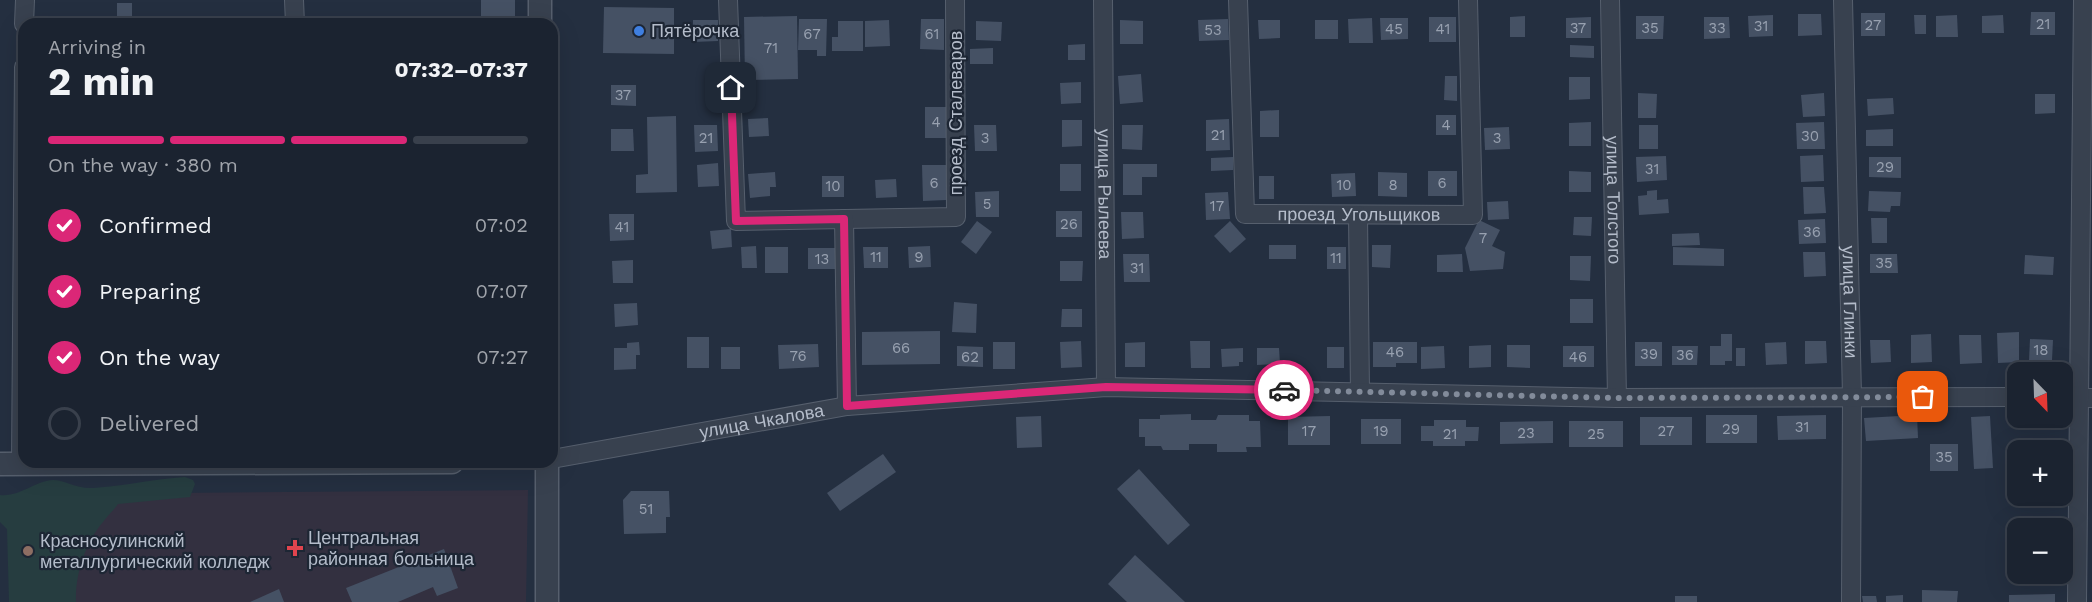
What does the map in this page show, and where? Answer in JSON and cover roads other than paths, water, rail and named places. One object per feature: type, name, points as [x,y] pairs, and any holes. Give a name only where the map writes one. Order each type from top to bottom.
[{"type":"street","points":[[24,0],[24,18]]},
{"type":"street","points":[[294,0],[295,18]]},
{"type":"street","points":[[540,0],[540,18]]},
{"type":"street","name":"проезд Сталеваров","points":[[728,0],[736,221],[956,217],[955,0]]},
{"type":"street","name":"улица Рылеева","points":[[1103,0],[1106,387]]},
{"type":"street","name":"проезд Угольщиков","points":[[1238,0],[1245,214],[1473,215],[1468,0]]},
{"type":"street","name":"улица Толстого","points":[[1610,0],[1617,398]]},
{"type":"street","name":"улица Глинки","points":[[1843,0],[1852,396],[1851,602]]},
{"type":"street","points":[[2077,602],[2083,0]]},
{"type":"street","points":[[1358,214],[1359,391]]},
{"type":"street","points":[[844,219],[847,406]]},
{"type":"street","points":[[10,464],[18,237]]},
{"type":"street","name":"улица Чкалова","points":[[558,458],[847,406],[1106,387],[1617,398],[2007,397]]},
{"type":"street","points":[[547,468],[547,602]]},
{"type":"place","name":"Пятёрочка","points":[[639,31]]},
{"type":"place","name":"Центральная районная больница","points":[[295,548]]},
{"type":"place","name":"Красносулинский металлургический колледж","points":[[28,551]]}]
